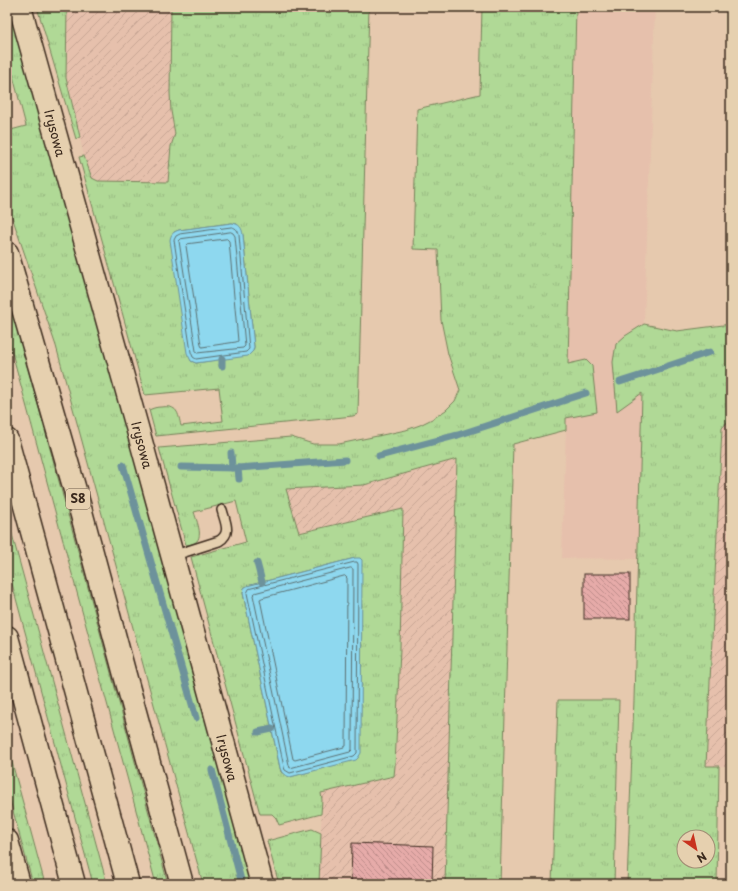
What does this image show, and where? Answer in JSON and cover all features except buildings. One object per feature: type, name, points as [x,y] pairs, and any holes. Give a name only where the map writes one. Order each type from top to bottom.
[{"type":"main road","name":"Irysowa","points":[[20,7],[262,884]]},
{"type":"main road","name":"S8","points":[[7,252],[79,504],[182,884]]},
{"type":"main road","points":[[7,440],[128,884]]},
{"type":"main road","points":[[7,637],[74,884]]},
{"type":"main road","points":[[7,840],[19,884]]},
{"type":"main road","points":[[7,861],[9,884]]},
{"type":"lane","points":[[172,556],[222,539],[226,533],[226,529],[222,510]]},
{"type":"shaded area","points":[[67,7],[171,7],[170,93],[175,134],[171,146],[168,182],[98,181],[92,178],[84,156],[66,78]]},
{"type":"shaded area","points":[[576,7],[655,7],[644,324],[638,559],[562,558],[571,261]]},
{"type":"shaded area","points":[[731,418],[731,766],[706,766],[722,428]]},
{"type":"shaded area","points":[[457,459],[445,884],[319,884],[321,793],[395,766],[400,649],[403,510],[298,533],[285,489],[364,485]]},
{"type":"green space","points":[[7,7],[9,7],[20,40],[251,884],[203,884],[56,346],[7,202],[7,131],[26,126],[7,53]]},
{"type":"green space","points":[[37,7],[67,7],[66,78],[80,137],[76,139]]},
{"type":"green space","points":[[171,7],[369,7],[358,414],[353,416],[156,436],[149,410],[155,408],[171,407],[174,409],[178,414],[181,426],[223,421],[219,388],[145,395],[79,157],[84,156],[92,178],[98,181],[168,182],[171,146],[175,134],[170,93]],"holes":[[[232,223],[237,224],[243,235],[254,347],[253,351],[222,359],[196,363],[191,361],[174,232],[179,230]]]},
{"type":"green space","points":[[482,7],[576,7],[568,364],[586,360],[592,366],[597,412],[566,418],[566,430],[513,444],[500,884],[445,884],[457,459],[364,485],[286,489],[299,533],[403,509],[400,649],[394,776],[321,793],[321,814],[279,825],[276,818],[272,814],[260,814],[191,557],[246,542],[236,501],[194,512],[199,528],[199,538],[193,544],[186,545],[159,448],[291,437],[313,444],[339,444],[406,430],[420,425],[446,410],[455,401],[460,390],[448,354],[441,320],[438,250],[413,249],[417,109],[480,94]],"holes":[[[355,558],[358,758],[290,777],[281,772],[243,593],[244,588],[247,586]]]},
{"type":"green space","points":[[7,292],[168,884],[156,884],[7,334]]},
{"type":"green space","points":[[644,324],[677,331],[731,324],[731,418],[722,428],[706,766],[719,766],[717,884],[627,884],[634,700],[642,393],[617,411],[613,362],[616,344],[625,336]]},
{"type":"green space","points":[[7,516],[107,884],[93,884],[7,565]]},
{"type":"green space","points":[[558,700],[619,700],[614,884],[552,884]]},
{"type":"green space","points":[[7,744],[45,884],[33,884],[7,789]]},
{"type":"green space","points":[[312,829],[321,833],[319,884],[279,884],[267,841]]},
{"type":"water","points":[[232,223],[237,224],[240,227],[243,235],[254,347],[253,351],[248,356],[196,363],[191,361],[187,353],[170,238],[179,230]]},
{"type":"water","points":[[355,558],[360,558],[362,560],[361,753],[356,760],[290,777],[286,776],[280,768],[243,593],[244,588]]},
{"type":"waterway","points":[[644,374],[710,352]]},
{"type":"waterway","points":[[222,359],[222,366]]},
{"type":"waterway","points":[[620,382],[642,375]]},
{"type":"waterway","points":[[567,399],[586,393]]},
{"type":"waterway","points":[[379,456],[458,435],[566,400]]},
{"type":"waterway","points":[[231,453],[232,468]]},
{"type":"waterway","points":[[181,467],[238,468],[345,460]]},
{"type":"waterway","points":[[123,465],[196,718]]},
{"type":"waterway","points":[[238,468],[239,479]]},
{"type":"waterway","points":[[257,563],[262,582]]},
{"type":"waterway","points":[[258,732],[272,729]]},
{"type":"waterway","points":[[212,770],[242,884]]}]
